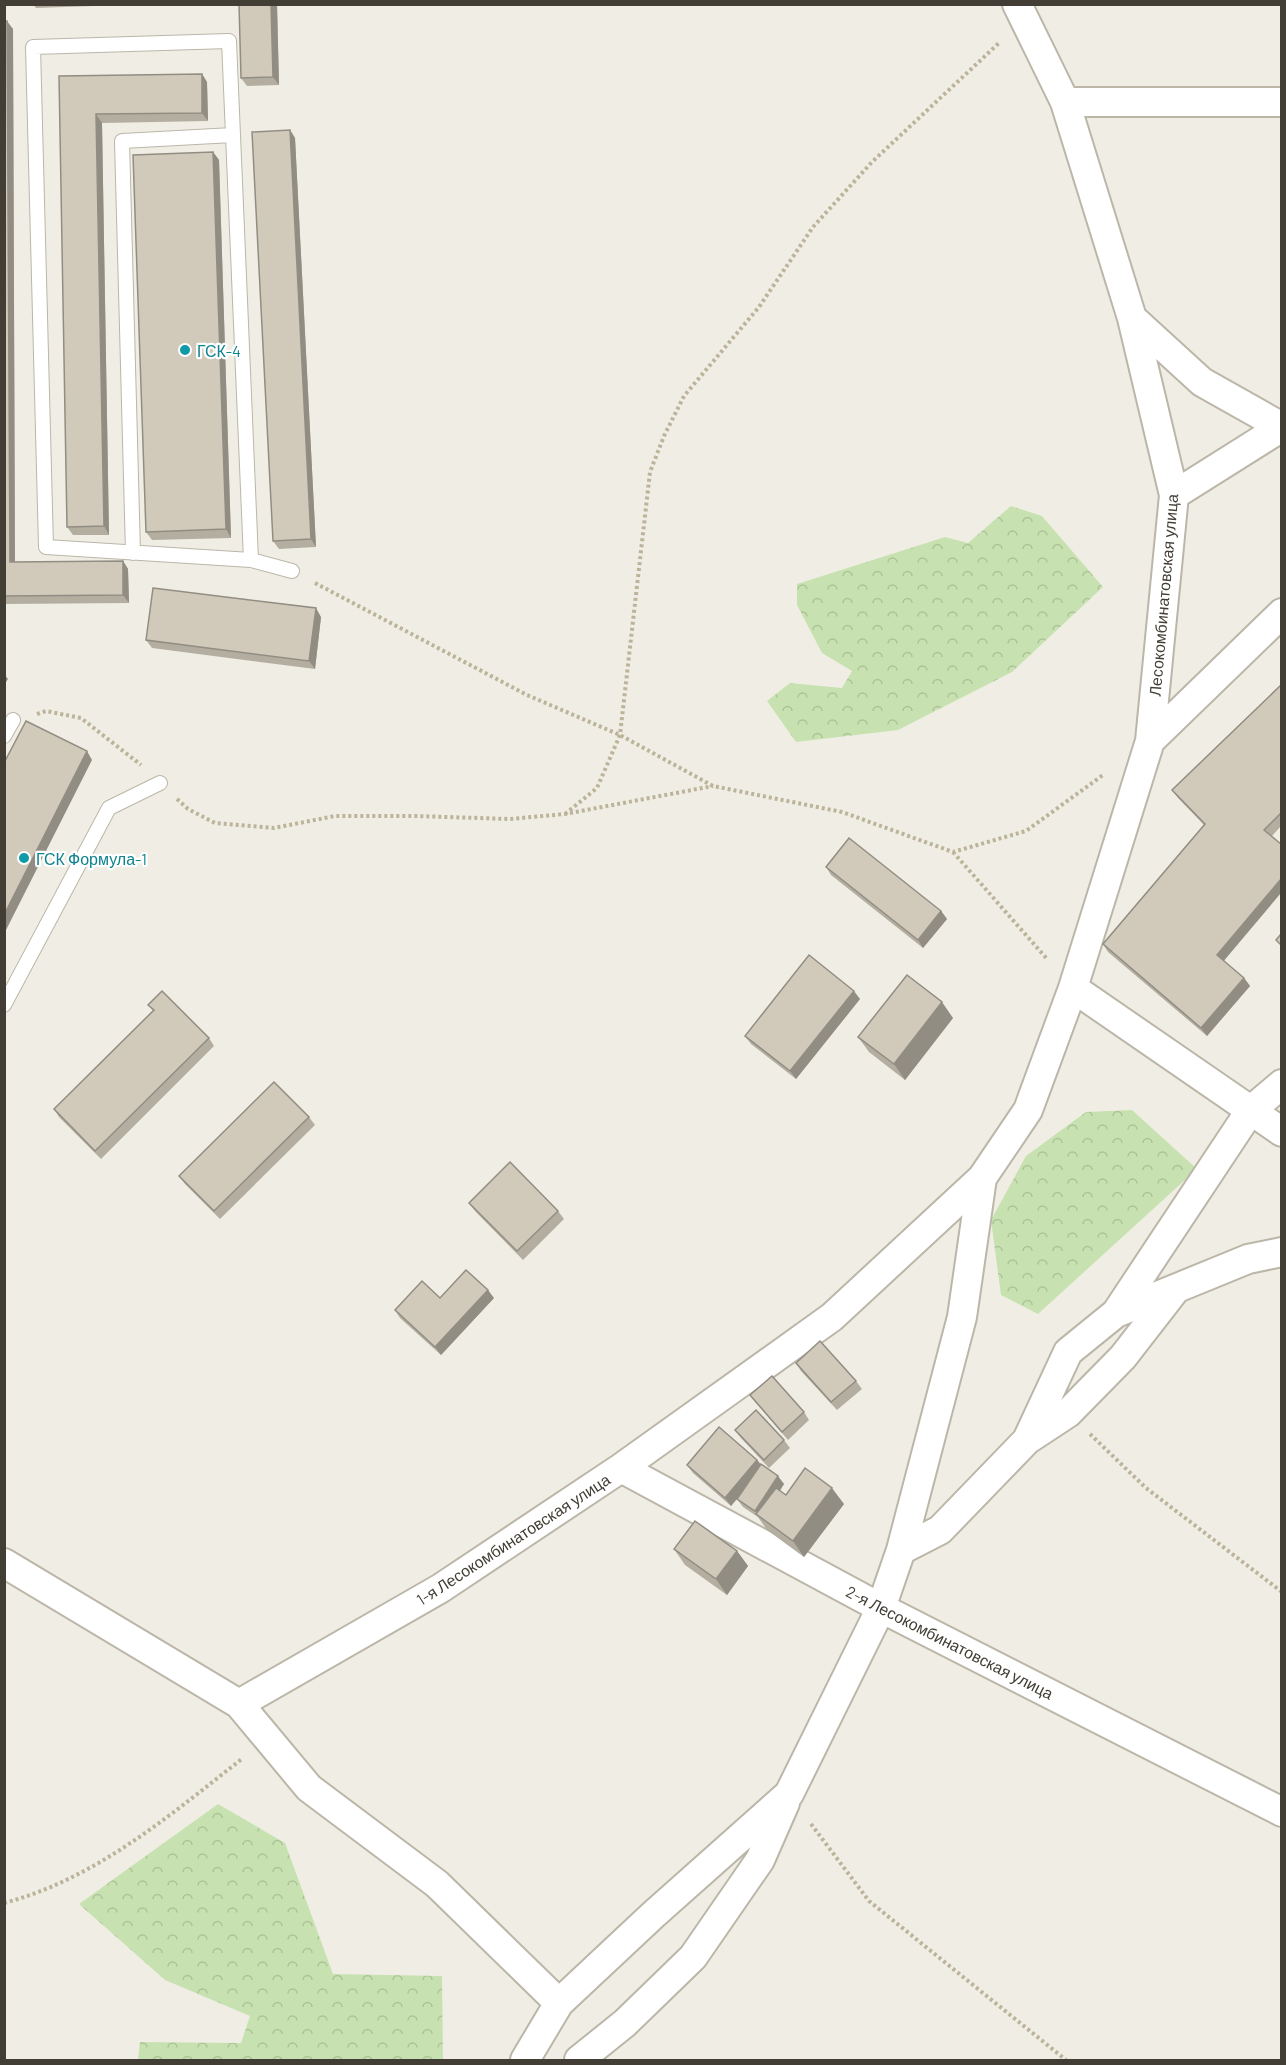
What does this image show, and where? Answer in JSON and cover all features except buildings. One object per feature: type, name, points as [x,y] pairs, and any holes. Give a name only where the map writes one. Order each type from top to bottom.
[{"type":"street","name":"Лесокомбинатовская улица","points":[[982,1178],[1028,1110],[1073,988],[1150,741],[1174,495],[1132,318],[1065,102],[1020,11]]},
{"type":"street","points":[[1065,102],[1281,102]]},
{"type":"street","points":[[1132,318],[1202,382],[1281,427],[1174,495]]},
{"type":"street","points":[[1150,741],[1281,613]]},
{"type":"street","points":[[1073,988],[1281,1132]]},
{"type":"street","points":[[1116,1313],[1250,1111],[1281,1084]]},
{"type":"street","points":[[579,2061],[625,2023],[693,1957],[760,1860],[789,1794],[881,1608],[901,1550],[962,1317],[982,1178]]},
{"type":"street","name":"1-я Лесокомбинатовская улица","points":[[239,1704],[441,1588],[621,1468],[832,1317],[982,1178]]},
{"type":"street","points":[[1027,1440],[1068,1352],[1116,1313],[1248,1259],[1281,1252]]},
{"type":"street","points":[[901,1550],[940,1530],[1027,1440],[1068,1413],[1123,1357],[1176,1289]]},
{"type":"street","name":"2-я Лесокомбинатовская улица","points":[[621,1468],[881,1608],[1281,1812]]},
{"type":"street","points":[[4,1563],[239,1704],[309,1788],[437,1884],[559,2003]]},
{"type":"street","points":[[525,2061],[559,2003],[653,1915],[789,1794]]},
{"type":"lane","points":[[251,561],[229,41],[33,47],[46,547],[251,561],[292,571]]},
{"type":"lane","points":[[133,553],[122,141],[233,135]]},
{"type":"lane","points":[[4,736],[13,720]]},
{"type":"lane","points":[[4,1005],[109,808],[160,783]]},
{"type":"path","points":[[565,814],[597,788],[620,735],[650,472],[664,436],[684,396],[759,307],[813,227],[872,162],[1020,11]]},
{"type":"path","points":[[292,571],[527,695],[620,735],[713,786],[842,813],[953,852],[1073,988]]},
{"type":"path","points":[[13,720],[46,711],[81,718],[138,761],[188,809],[215,823],[274,828],[335,816],[510,819],[565,814],[713,786]]},
{"type":"path","points":[[953,852],[1026,831],[1150,741]]},
{"type":"path","points":[[1068,1413],[1146,1488],[1281,1592]]},
{"type":"path","points":[[4,1903],[73,1878],[146,1834],[267,1739]]},
{"type":"path","points":[[789,1794],[869,1900],[1066,2061]]},
{"type":"green space","points":[[1011,506],[1042,516],[1103,587],[1012,672],[898,730],[796,742],[767,701],[790,683],[842,688],[852,671],[822,653],[797,605],[797,584],[945,537],[968,543]]},
{"type":"green space","points":[[1132,1110],[1197,1169],[1038,1314],[1001,1295],[991,1220],[1026,1156],[1086,1112]]},
{"type":"green space","points":[[218,1804],[285,1843],[333,1974],[442,1976],[443,2060],[138,2060],[140,2042],[241,2043],[250,2016],[165,1980],[79,1904]]},
{"type":"place","name":"ГСК-4","points":[[185,350]]},
{"type":"place","name":"ГСК Формула-1","points":[[24,858]]}]
